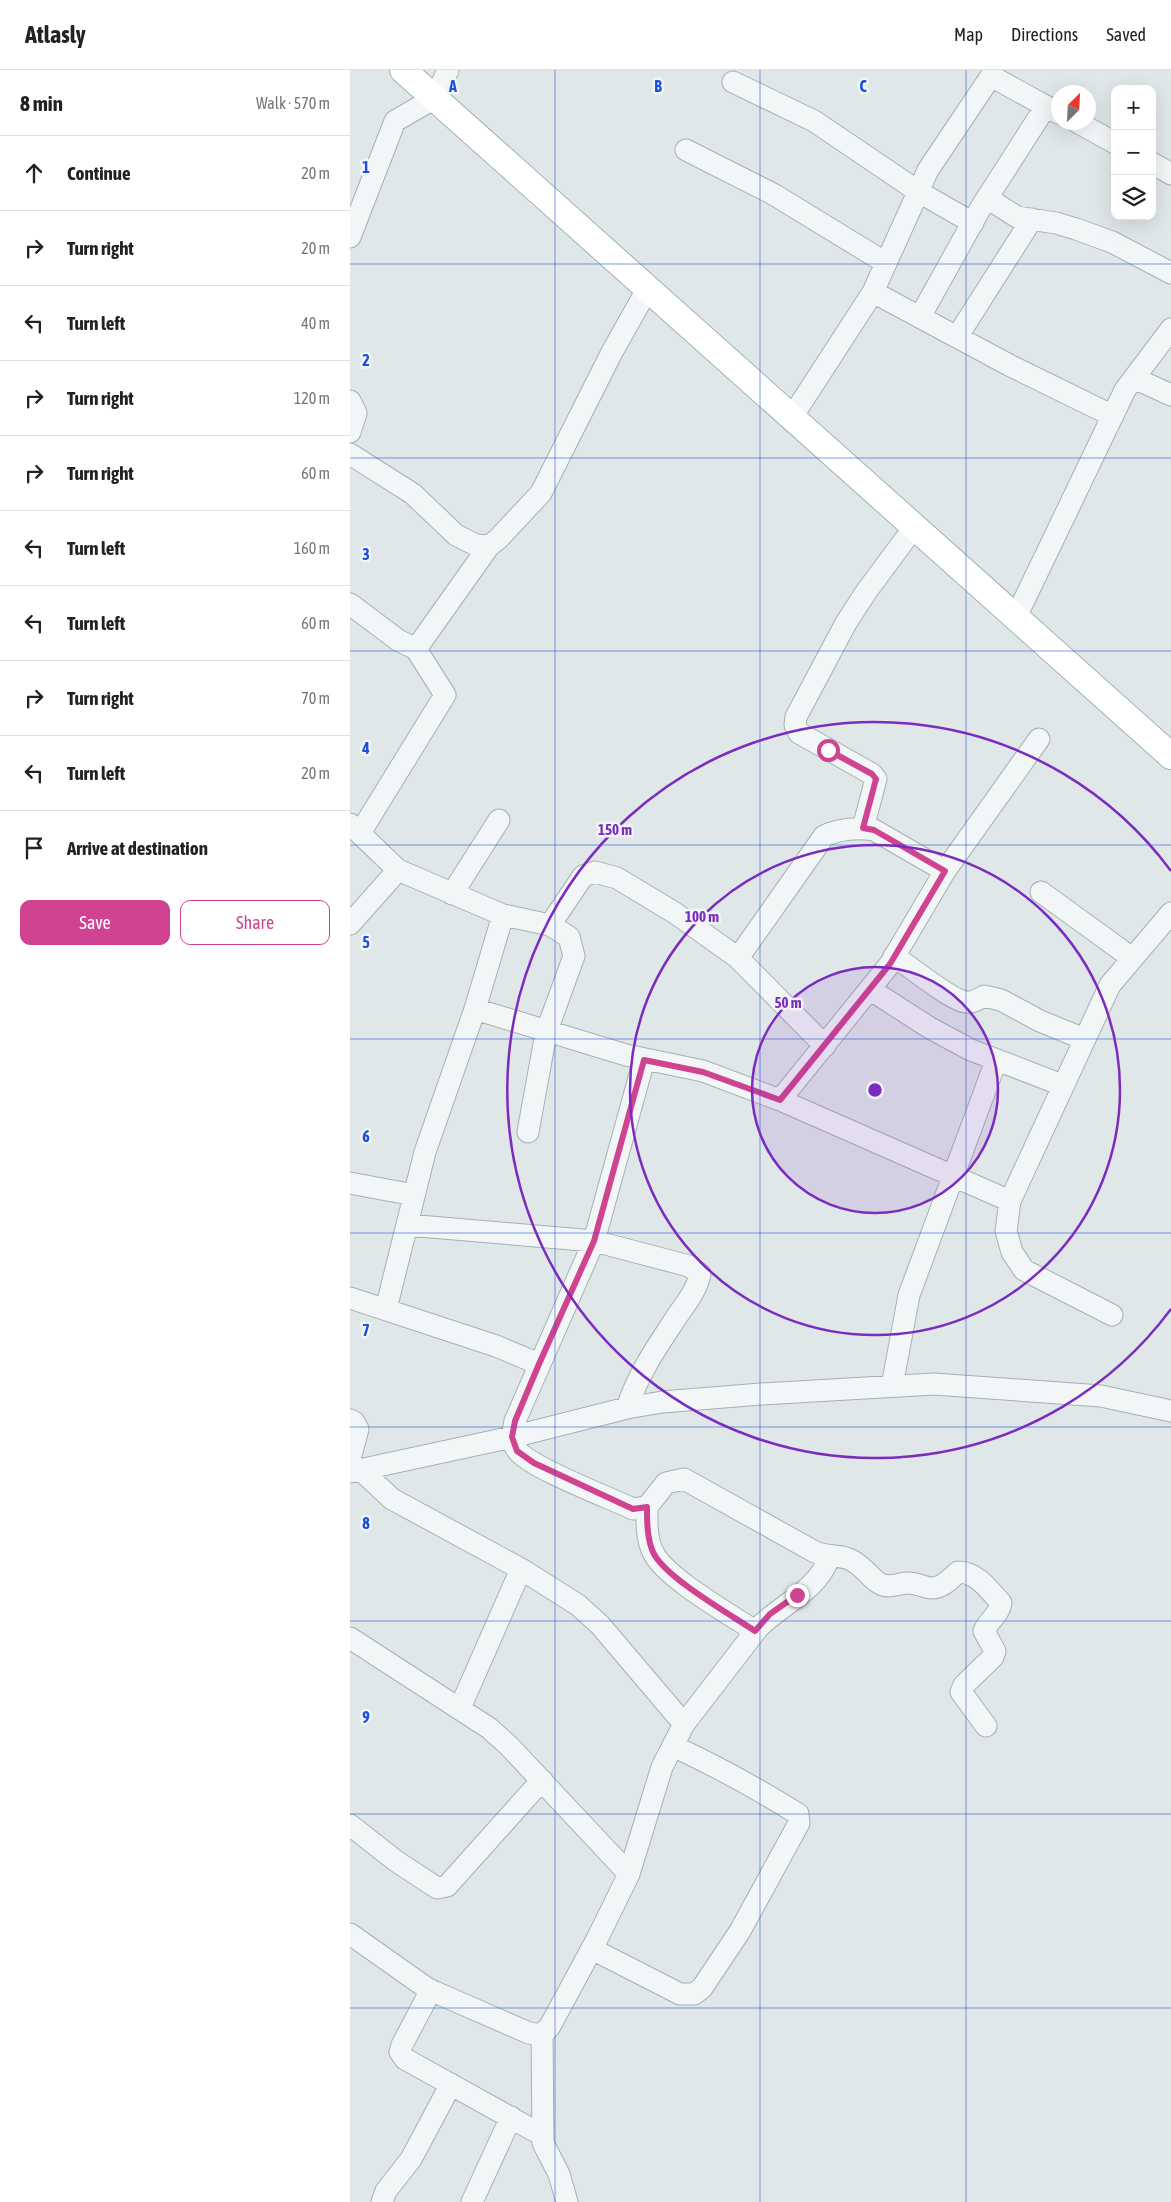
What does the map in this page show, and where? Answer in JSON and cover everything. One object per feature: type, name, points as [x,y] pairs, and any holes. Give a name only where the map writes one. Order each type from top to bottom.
[{"type":"main road","points":[[403,70],[1171,756]]},
{"type":"street","points":[[350,237],[395,121],[435,98],[448,70]]},
{"type":"street","points":[[792,417],[873,292],[928,170],[987,73],[1051,109]]},
{"type":"street","points":[[733,82],[814,121],[918,192],[973,223]]},
{"type":"street","points":[[920,317],[987,198],[1051,111]]},
{"type":"street","points":[[1091,130],[1111,141]]},
{"type":"street","points":[[686,150],[773,194],[886,263]]},
{"type":"street","points":[[1156,165],[1171,174]]},
{"type":"street","points":[[987,198],[1017,217],[1076,229],[1112,242],[1171,273]]},
{"type":"street","points":[[957,337],[1032,219]]},
{"type":"street","points":[[416,648],[489,546],[498,539],[541,493],[612,352],[648,288]]},
{"type":"street","points":[[873,292],[1113,416]]},
{"type":"street","points":[[1016,617],[1113,416],[1134,378],[1171,329]]},
{"type":"street","points":[[1134,378],[1171,395]]},
{"type":"street","points":[[350,401],[356,413],[350,432]]},
{"type":"street","points":[[350,454],[413,494],[456,536],[476,545],[489,546]]},
{"type":"street","points":[[863,828],[876,779],[872,774],[799,733],[795,726],[796,717],[846,622],[915,526]]},
{"type":"street","points":[[350,604],[398,640],[416,648],[445,695],[355,828],[398,870],[503,915],[550,925],[569,937],[574,956],[546,1033],[528,1132]]},
{"type":"street","points":[[780,1100],[871,990],[894,956],[945,871],[1039,739]]},
{"type":"street","points":[[452,894],[500,820]]},
{"type":"street","points":[[738,958],[824,836],[832,832],[863,828],[874,830],[945,871]]},
{"type":"street","points":[[350,924],[398,870]]},
{"type":"street","points":[[550,925],[583,876],[595,872],[617,878],[675,913],[738,958],[825,1046]]},
{"type":"street","points":[[1041,892],[1132,958]]},
{"type":"street","points":[[1112,1315],[1024,1270],[1012,1252],[1006,1231],[1010,1201],[1110,985],[1171,913]]},
{"type":"street","points":[[386,1309],[425,1152],[475,1010],[503,915]]},
{"type":"street","points":[[894,956],[951,995],[966,1002],[976,1001],[984,996],[1001,1000],[1040,1021],[1084,1039]]},
{"type":"street","points":[[871,990],[930,1028],[996,1061],[1062,1086]]},
{"type":"street","points":[[475,1010],[546,1033],[644,1060],[703,1072],[780,1100],[1010,1201]]},
{"type":"street","points":[[644,1060],[594,1241],[515,1421],[512,1437],[517,1451],[534,1463],[633,1509],[647,1507]]},
{"type":"street","points":[[892,1386],[909,1294],[996,1061]]},
{"type":"street","points":[[350,1183],[414,1195]]},
{"type":"street","points":[[407,1225],[594,1241],[689,1266],[700,1274],[698,1287],[642,1371],[635,1384],[627,1408]]},
{"type":"street","points":[[350,1298],[496,1346],[539,1364]]},
{"type":"street","points":[[354,1467],[512,1437],[627,1408],[662,1402],[892,1386],[934,1384],[1102,1396],[1171,1411]]},
{"type":"street","points":[[350,1420],[354,1422],[358,1429],[354,1467]]},
{"type":"street","points":[[354,1467],[392,1499],[521,1569],[578,1605],[600,1625],[684,1724]]},
{"type":"street","points":[[755,1631],[666,1570],[653,1553],[646,1527],[647,1507],[666,1483],[684,1480],[815,1552],[829,1557],[846,1558],[860,1564],[880,1584],[892,1587],[905,1583],[918,1583],[931,1588],[944,1585],[958,1572],[966,1572],[982,1582],[1001,1603],[1000,1612],[989,1621],[984,1631],[994,1651],[993,1657],[964,1686],[961,1692],[986,1726]]},
{"type":"street","points":[[567,2202],[559,2174],[546,2149],[542,2135],[542,2034],[550,2026],[592,1949],[629,1874],[662,1767],[684,1724],[755,1631],[770,1614],[814,1582],[825,1571],[829,1557]]},
{"type":"street","points":[[460,1708],[521,1569]]},
{"type":"street","points":[[350,1638],[460,1708],[509,1746],[629,1874]]},
{"type":"street","points":[[592,1949],[680,1994],[694,1994],[702,1988],[740,1931],[799,1823],[798,1814],[708,1763],[673,1746]]},
{"type":"street","points":[[350,1824],[428,1883],[437,1888],[447,1886],[542,1780]]},
{"type":"street","points":[[350,1934],[431,1990],[529,2033],[542,2034]]},
{"type":"street","points":[[431,1990],[402,2044],[400,2052],[405,2059],[542,2135]]},
{"type":"street","points":[[382,2202],[386,2191],[411,2159],[451,2084]]},
{"type":"street","points":[[472,2202],[511,2117]]},
{"type":"route","points":[[797,1595],[770,1614],[755,1631],[666,1570],[653,1553],[646,1527],[647,1507],[633,1509],[534,1463],[517,1451],[512,1437],[515,1421],[594,1241],[644,1060],[703,1072],[780,1100],[871,990],[890,964],[945,871],[874,830],[863,828],[876,779],[872,774],[828,750]]}]
